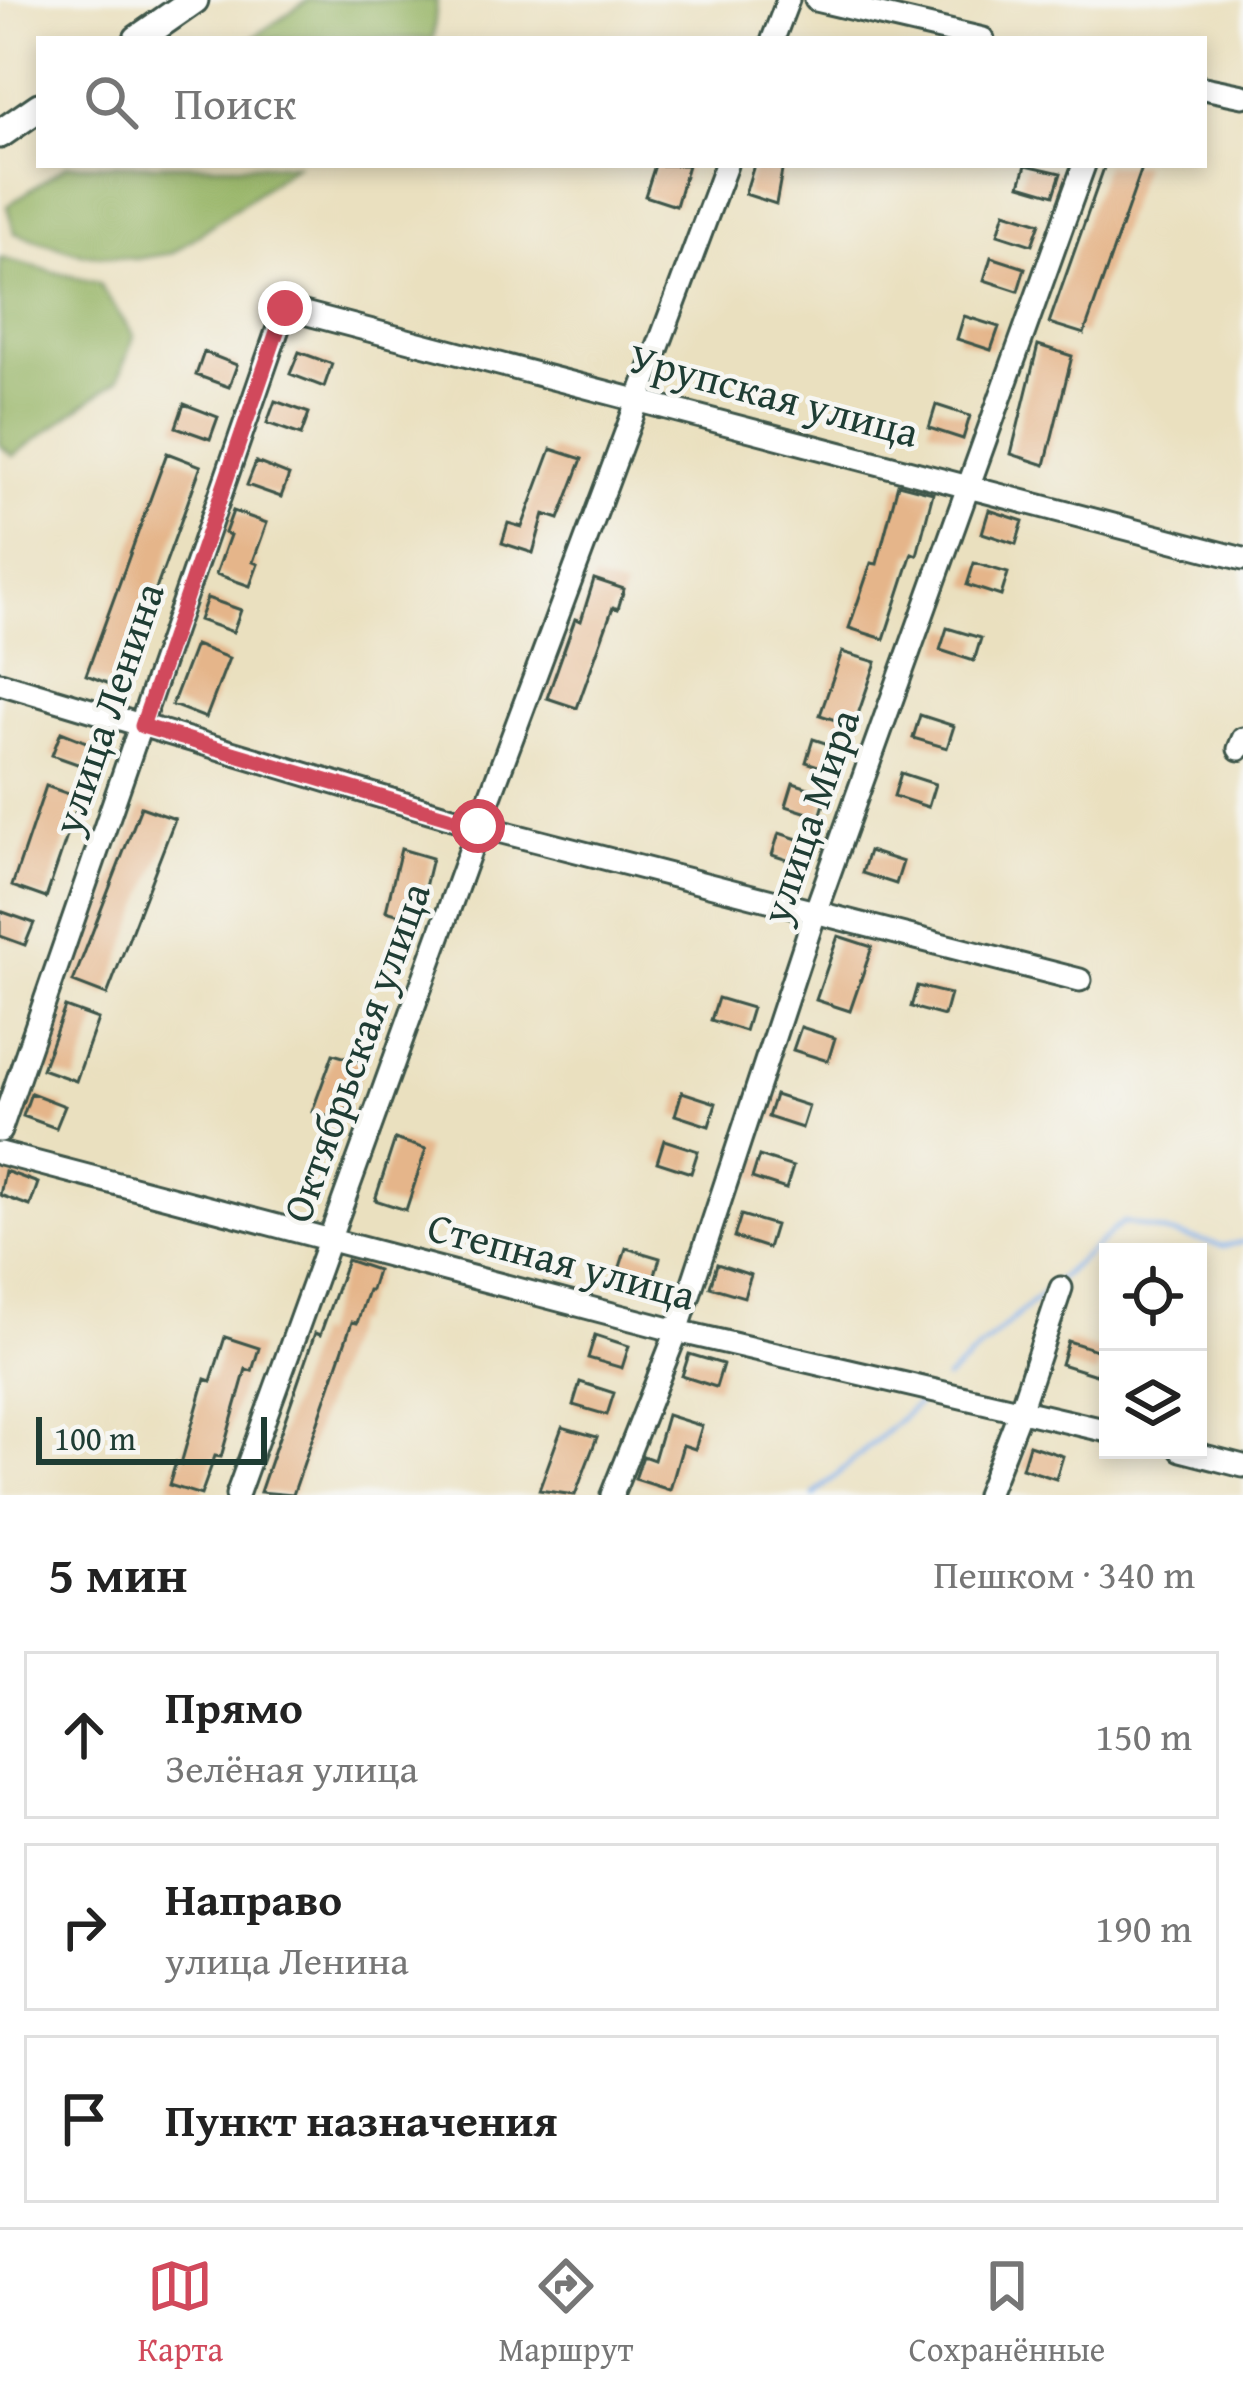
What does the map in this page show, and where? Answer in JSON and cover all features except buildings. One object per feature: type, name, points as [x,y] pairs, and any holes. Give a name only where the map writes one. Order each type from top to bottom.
[{"type":"main road","points":[[141,36],[194,0]]},
{"type":"main road","points":[[0,134],[36,109]]},
{"type":"street","points":[[774,36],[788,0]]},
{"type":"street","points":[[816,0],[970,36]]},
{"type":"street","points":[[1207,89],[1243,96]]},
{"type":"street","name":"Октябрьская улица","points":[[237,1495],[478,826],[725,168]]},
{"type":"street","name":"улица Мира","points":[[612,1495],[677,1331],[816,910],[1083,168]]},
{"type":"street","name":"Урупская улица","points":[[285,308],[1243,560]]},
{"type":"street","name":"улица Ленина","points":[[0,1131],[285,308]]},
{"type":"street","points":[[0,683],[478,826],[1080,980]]},
{"type":"street","name":"Степная улица","points":[[0,1153],[677,1331],[1099,1429]]},
{"type":"street","points":[[987,1495],[1022,1408],[1061,1288]]},
{"type":"street","points":[[1207,1457],[1243,1466]]},
{"type":"green space","points":[[308,0],[437,0],[433,36],[255,36]]},
{"type":"green space","points":[[63,168],[292,168],[173,253],[136,259],[82,254],[15,233],[7,206]]},
{"type":"green space","points":[[0,258],[98,283],[134,336],[118,380],[13,456],[0,445]]},
{"type":"waterway","points":[[946,1379],[1123,1222],[1223,1246],[1243,1242]]},
{"type":"waterway","points":[[814,1495],[923,1399]]},
{"type":"route","points":[[285,308],[142,726],[478,826]]}]
